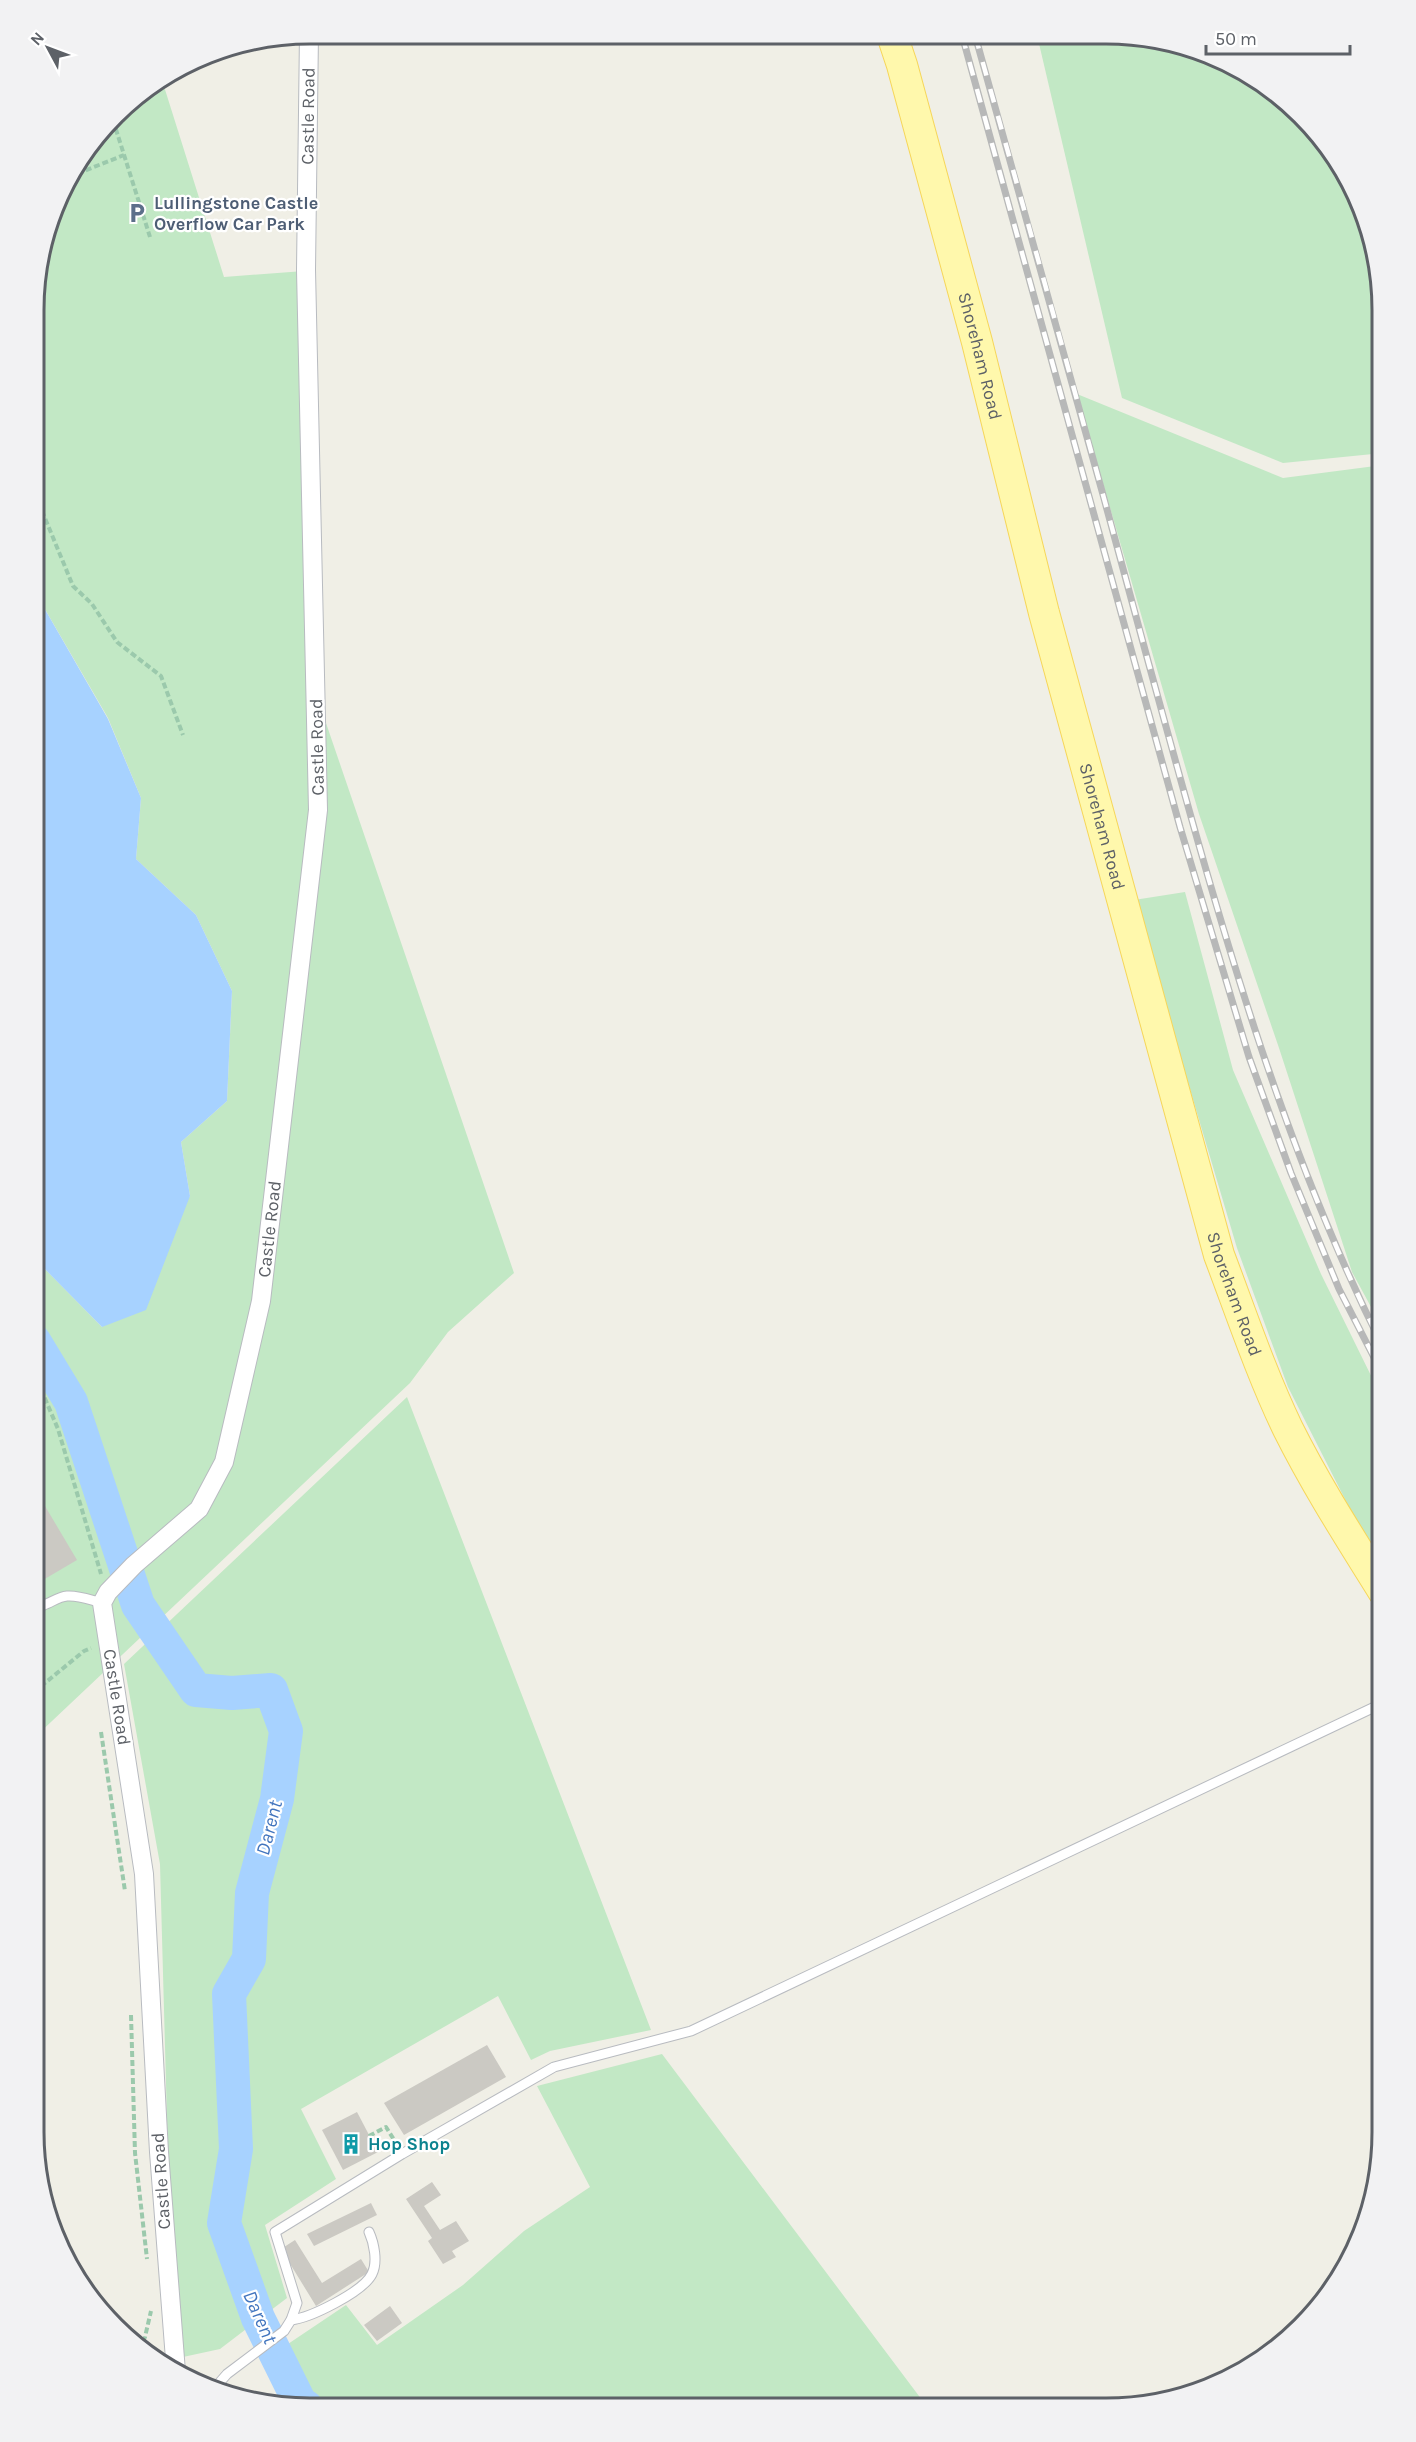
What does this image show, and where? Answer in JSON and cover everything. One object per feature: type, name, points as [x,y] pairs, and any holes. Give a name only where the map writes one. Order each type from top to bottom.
[{"type":"main road","name":"Shoreham Road","points":[[895,44],[977,342],[1044,613],[1219,1255],[1254,1349],[1288,1429],[1372,1574]]},
{"type":"street","name":"Castle Road","points":[[175,2363],[159,2152],[144,1874],[110,1591],[134,1565],[199,1509],[224,1462],[261,1301],[318,810],[306,270],[309,44]]},
{"type":"lane","points":[[44,1604],[64,1596],[110,1591]]},
{"type":"lane","points":[[220,2382],[227,2374],[284,2331],[291,2320],[297,2303],[275,2232],[290,2225],[402,2154],[554,2067],[691,2031],[1372,1708]]},
{"type":"lane","points":[[291,2320],[301,2319],[322,2311],[366,2281],[372,2274],[374,2254],[373,2240],[369,2232]]},
{"type":"path","points":[[115,127],[150,237]]},
{"type":"path","points":[[82,172],[124,155]]},
{"type":"path","points":[[44,516],[73,586],[92,604],[117,642],[161,676],[183,735]]},
{"type":"path","points":[[44,1396],[58,1429],[103,1582],[110,1591]]},
{"type":"path","points":[[44,1684],[84,1651],[100,1645]]},
{"type":"path","points":[[101,1728],[127,1903]]},
{"type":"path","points":[[131,2010],[135,2153],[147,2260]]},
{"type":"path","points":[[369,2136],[386,2127],[402,2154]]},
{"type":"path","points":[[143,2341],[152,2307]]},
{"type":"green space","points":[[1039,44],[1124,44],[1159,49],[1208,64],[1254,88],[1282,109],[1318,147],[1345,192],[1358,224],[1367,257],[1372,292],[1372,454],[1283,463],[1122,398]]},
{"type":"green space","points":[[164,87],[224,277],[304,271],[313,685],[514,1273],[448,1332],[410,1383],[44,1729],[44,1268],[102,1327],[190,1196],[181,1142],[227,1101],[232,991],[196,915],[136,859],[141,798],[108,718],[44,608],[44,292],[49,257],[58,224],[79,176],[98,147],[121,121]]},
{"type":"green space","points":[[1077,394],[1283,478],[1372,466],[1372,1309],[1352,1272],[1199,814]]},
{"type":"green space","points":[[1185,892],[1233,1070],[1321,1274],[1372,1378],[1372,1545],[1352,1513],[1288,1387],[1237,1248],[1134,900]]},
{"type":"green space","points":[[407,1397],[651,2030],[550,2051],[531,2060],[498,1996],[301,2109],[336,2179],[265,2225],[287,2298],[220,2349],[183,2357],[168,2156],[160,1864],[124,1664]]},
{"type":"green space","points":[[662,2054],[920,2398],[317,2398],[298,2380],[285,2346],[346,2305],[377,2345],[463,2285],[524,2231],[590,2187],[537,2086]]},
{"type":"water","points":[[44,608],[108,719],[141,798],[136,859],[196,915],[232,991],[227,1101],[181,1142],[190,1196],[146,1310],[102,1327],[44,1268]]},
{"type":"building","points":[[44,1504],[77,1560],[44,1579]]},
{"type":"building","points":[[487,2045],[506,2077],[404,2135],[384,2103]]},
{"type":"building","name":"Hop Shop","points":[[357,2112],[378,2152],[343,2170],[322,2130]]},
{"type":"building","points":[[432,2182],[441,2195],[424,2206],[440,2230],[456,2221],[469,2241],[452,2251],[456,2257],[443,2264],[428,2241],[432,2238],[406,2199]]},
{"type":"building","points":[[371,2203],[377,2215],[314,2246],[307,2234]]},
{"type":"building","points":[[295,2240],[322,2283],[361,2259],[369,2272],[316,2306],[281,2249]]},
{"type":"building","points":[[390,2306],[402,2323],[377,2341],[364,2325]]},
{"type":"waterway","name":"Darent","points":[[44,1357],[71,1402],[138,1605],[196,1690],[232,1693],[271,1690],[286,1731],[277,1799],[252,1893],[249,1959],[229,1994],[236,2149],[224,2223],[258,2318],[298,2398]]},
{"type":"railway","points":[[964,44],[1180,827],[1249,1057],[1291,1173],[1339,1289],[1372,1354]]},
{"type":"railway","points":[[978,44],[1222,923],[1249,1010],[1309,1181],[1344,1265],[1372,1324]]},
{"type":"place","name":"Lullingstone Castle Overflow Car Park","points":[[137,213]]},
{"type":"place","name":"Hop Shop","points":[[351,2144]]}]
